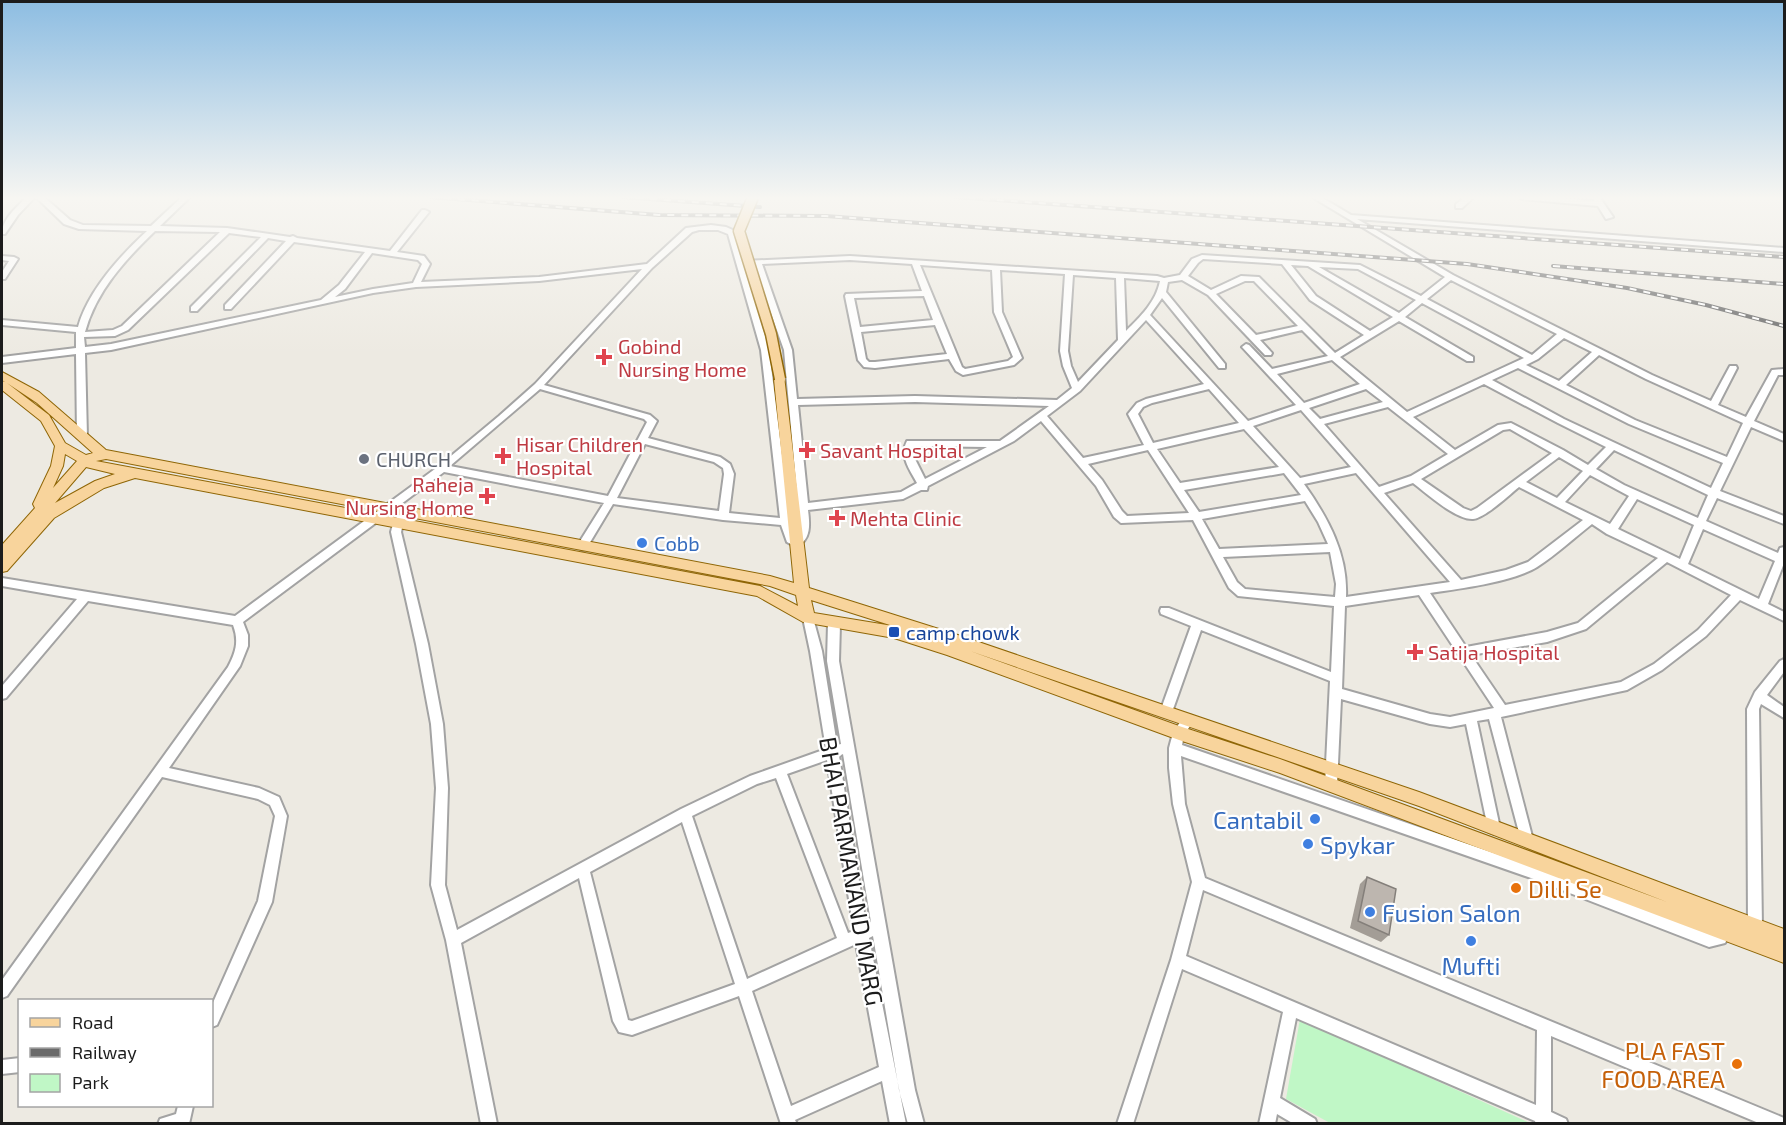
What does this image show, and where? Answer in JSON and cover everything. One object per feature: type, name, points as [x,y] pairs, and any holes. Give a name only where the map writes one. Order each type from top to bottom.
[{"type":"main road","points":[[745,250],[771,334],[780,379],[801,591],[808,618]]},
{"type":"main road","points":[[2,376],[52,408],[82,438],[94,460]]},
{"type":"main road","points":[[2,385],[45,418],[61,446],[94,460],[137,472],[375,518],[403,518],[582,546],[770,581],[961,642],[1332,770],[1527,840],[1785,938]]},
{"type":"main road","points":[[18,536],[45,496],[57,466],[61,446]]},
{"type":"main road","points":[[94,460],[387,508],[403,518],[760,591],[808,618],[894,632],[1177,740],[1331,785],[1785,954]]},
{"type":"main road","points":[[2,567],[48,517],[94,460]]},
{"type":"main road","points":[[2,553],[94,460]]},
{"type":"main road","points":[[48,517],[90,487],[137,472]]},
{"type":"street","points":[[82,438],[81,333],[85,316],[105,282],[134,250]]},
{"type":"street","points":[[2,322],[81,333],[114,333],[125,328],[207,250]]},
{"type":"street","points":[[194,309],[253,250]]},
{"type":"street","points":[[228,307],[282,250]]},
{"type":"street","points":[[367,250],[425,261],[425,268],[416,285]]},
{"type":"street","points":[[323,302],[342,287],[370,250]]},
{"type":"street","points":[[392,254],[396,250]]},
{"type":"street","points":[[2,582],[237,621],[442,468],[538,386],[649,266],[667,250]]},
{"type":"street","points":[[737,250],[765,350],[785,522],[788,534],[796,543],[804,532],[803,507],[788,350],[757,262]]},
{"type":"street","points":[[1404,250],[1450,277],[1597,351],[1785,438]]},
{"type":"street","points":[[1183,277],[1195,261],[1202,256],[1360,267],[1532,359]]},
{"type":"street","points":[[741,264],[835,257],[1164,280],[1183,277],[1211,292],[1268,353]]},
{"type":"street","points":[[2,258],[14,259],[2,277]]},
{"type":"street","points":[[915,262],[937,322],[952,356],[960,371],[963,372],[1011,363],[1018,358],[998,312],[996,268]]},
{"type":"street","points":[[1285,263],[1313,298],[1370,335]]},
{"type":"street","points":[[1309,264],[1470,358]]},
{"type":"street","points":[[2,360],[81,352],[416,285],[539,279],[649,266]]},
{"type":"street","points":[[1069,274],[1065,357],[1077,389]]},
{"type":"street","points":[[1120,277],[1122,340]]},
{"type":"street","points":[[1211,292],[1244,278],[1252,277],[1335,357],[1455,455]]},
{"type":"street","points":[[1272,372],[1335,357],[1398,318],[1450,277]]},
{"type":"street","points":[[803,507],[903,495],[1002,444],[1043,417],[1077,389],[1146,315],[1162,292],[1164,280]]},
{"type":"street","points":[[342,287],[347,297]]},
{"type":"street","points":[[1162,292],[1222,366]]},
{"type":"street","points":[[926,293],[850,295],[848,298],[862,360],[867,365],[952,356]]},
{"type":"street","points":[[1146,315],[1287,469],[1323,521],[1335,548],[1341,584],[1331,785]]},
{"type":"street","points":[[855,330],[937,322]]},
{"type":"street","points":[[1255,339],[1305,327]]},
{"type":"street","points":[[1406,416],[1532,359],[1563,334]]},
{"type":"street","points":[[1246,347],[1318,423],[1459,585]]},
{"type":"street","points":[[1559,386],[1597,351]]},
{"type":"street","points":[[1519,365],[1632,422],[1730,462]]},
{"type":"street","points":[[1713,406],[1733,368]]},
{"type":"street","points":[[1682,566],[1699,524],[1748,422],[1775,372],[1785,372]]},
{"type":"street","points":[[1486,381],[1612,446],[1715,494],[1785,520]]},
{"type":"street","points":[[1082,462],[1245,425],[1367,385]]},
{"type":"street","points":[[538,386],[650,419],[651,424],[643,440],[582,546]]},
{"type":"street","points":[[1209,386],[1149,401],[1136,408],[1133,414],[1150,446],[1196,516],[1233,585],[1242,593],[1340,602],[1459,585],[1507,574],[1532,565],[1590,520]]},
{"type":"street","points":[[794,402],[915,399],[1060,403]]},
{"type":"street","points":[[1318,423],[1390,403]]},
{"type":"street","points":[[1043,417],[1082,462],[1121,518],[1132,520],[1196,516],[1308,497]]},
{"type":"street","points":[[1378,492],[1414,479],[1501,427],[1511,426],[1635,495],[1699,524],[1783,555],[1762,606]]},
{"type":"street","points":[[643,440],[717,459],[728,466],[723,516]]},
{"type":"street","points":[[924,486],[907,450],[910,443],[1002,444]]},
{"type":"street","points":[[1558,503],[1612,446]]},
{"type":"street","points":[[1414,479],[1459,511],[1472,515],[1477,514],[1560,452]]},
{"type":"street","points":[[442,468],[518,484],[611,499],[723,516],[785,522]]},
{"type":"street","points":[[1178,487],[1287,469]]},
{"type":"street","points":[[1297,482],[1358,469]]},
{"type":"street","points":[[1519,483],[1785,617]]},
{"type":"street","points":[[1611,531],[1635,495]]},
{"type":"street","points":[[403,518],[396,532],[398,547],[422,644],[442,755],[438,885],[453,940],[489,1124]]},
{"type":"street","points":[[2,542],[18,536]]},
{"type":"street","points":[[1217,553],[1335,548]]},
{"type":"street","points":[[1463,652],[1547,637],[1582,626],[1665,558]]},
{"type":"street","points":[[1422,591],[1463,652],[1498,713],[1527,840]]},
{"type":"street","points":[[1336,693],[1430,719],[1450,722],[1612,689],[1634,681],[1658,667],[1702,633],[1738,594]]},
{"type":"street","points":[[2,694],[86,596]]},
{"type":"street","points":[[1165,611],[1337,679]]},
{"type":"street","name":"BHAI PARMANAND MARG","points":[[808,618],[816,651],[861,934],[898,1124]]},
{"type":"street","points":[[2,992],[232,670],[243,650],[244,635],[237,621]]},
{"type":"street","name":"BHAI PARMANAND MARG","points":[[834,624],[833,661],[907,1090],[916,1124]]},
{"type":"street","points":[[1166,712],[1197,624]]},
{"type":"street","points":[[1755,927],[1753,709],[1759,696],[1785,664]]},
{"type":"street","points":[[1759,696],[1785,712]]},
{"type":"street","points":[[1471,719],[1494,828]]},
{"type":"street","points":[[1125,1124],[1178,960],[1199,882],[1179,804],[1177,740],[1188,720]]},
{"type":"street","points":[[1177,740],[1709,940],[1720,938],[1725,931]]},
{"type":"street","points":[[453,940],[685,813],[779,770],[848,747]]},
{"type":"street","points":[[779,770],[845,942]]},
{"type":"street","points":[[160,771],[259,794],[276,801],[281,816],[265,902],[213,1018]]},
{"type":"street","points":[[685,813],[788,1120],[887,1071]]},
{"type":"street","points":[[583,868],[620,1021],[624,1027],[632,1028],[743,988],[879,926]]},
{"type":"street","points":[[1199,882],[1781,1124]]},
{"type":"street","points":[[1178,960],[1543,1120],[1561,1124]]},
{"type":"street","points":[[1267,1124],[1292,1009]]},
{"type":"street","points":[[1543,1120],[1544,1025]]},
{"type":"street","points":[[2,1068],[18,1065]]},
{"type":"street","points":[[1273,1103],[1310,1124]]},
{"type":"street","points":[[165,1124],[181,1122],[186,1107]]},
{"type":"green space","points":[[1300,1019],[1530,1123],[1330,1123],[1286,1099]]},
{"type":"building","name":"Fusion Salon","points":[[1367,877],[1396,889],[1389,935],[1358,921]]},
{"type":"railway","points":[[1273,250],[1467,264],[1627,288],[1706,305],[1784,326]]},
{"type":"railway","points":[[1680,250],[1784,257]]},
{"type":"railway","points":[[1553,266],[1784,284]]},
{"type":"place","name":"Gobind Nursing Home","points":[[604,357]]},
{"type":"place","name":"Savant Hospital","points":[[807,450]]},
{"type":"place","name":"Hisar Children Hospital","points":[[503,456]]},
{"type":"place","name":"CHURCH","points":[[364,459]]},
{"type":"place","name":"Raheja Nursing Home","points":[[487,496]]},
{"type":"place","name":"Mehta Clinic","points":[[837,518]]},
{"type":"place","name":"Cobb","points":[[642,543]]},
{"type":"place","name":"camp chowk","points":[[894,632]]},
{"type":"place","name":"Satija Hospital","points":[[1415,652]]},
{"type":"place","name":"Cantabil","points":[[1315,819]]},
{"type":"place","name":"Spykar","points":[[1308,844]]},
{"type":"place","name":"Dilli Se","points":[[1516,888]]},
{"type":"place","name":"Fusion Salon","points":[[1370,912]]},
{"type":"place","name":"Mufti","points":[[1471,941]]},
{"type":"place","name":"PLA FAST FOOD AREA","points":[[1737,1064]]}]
